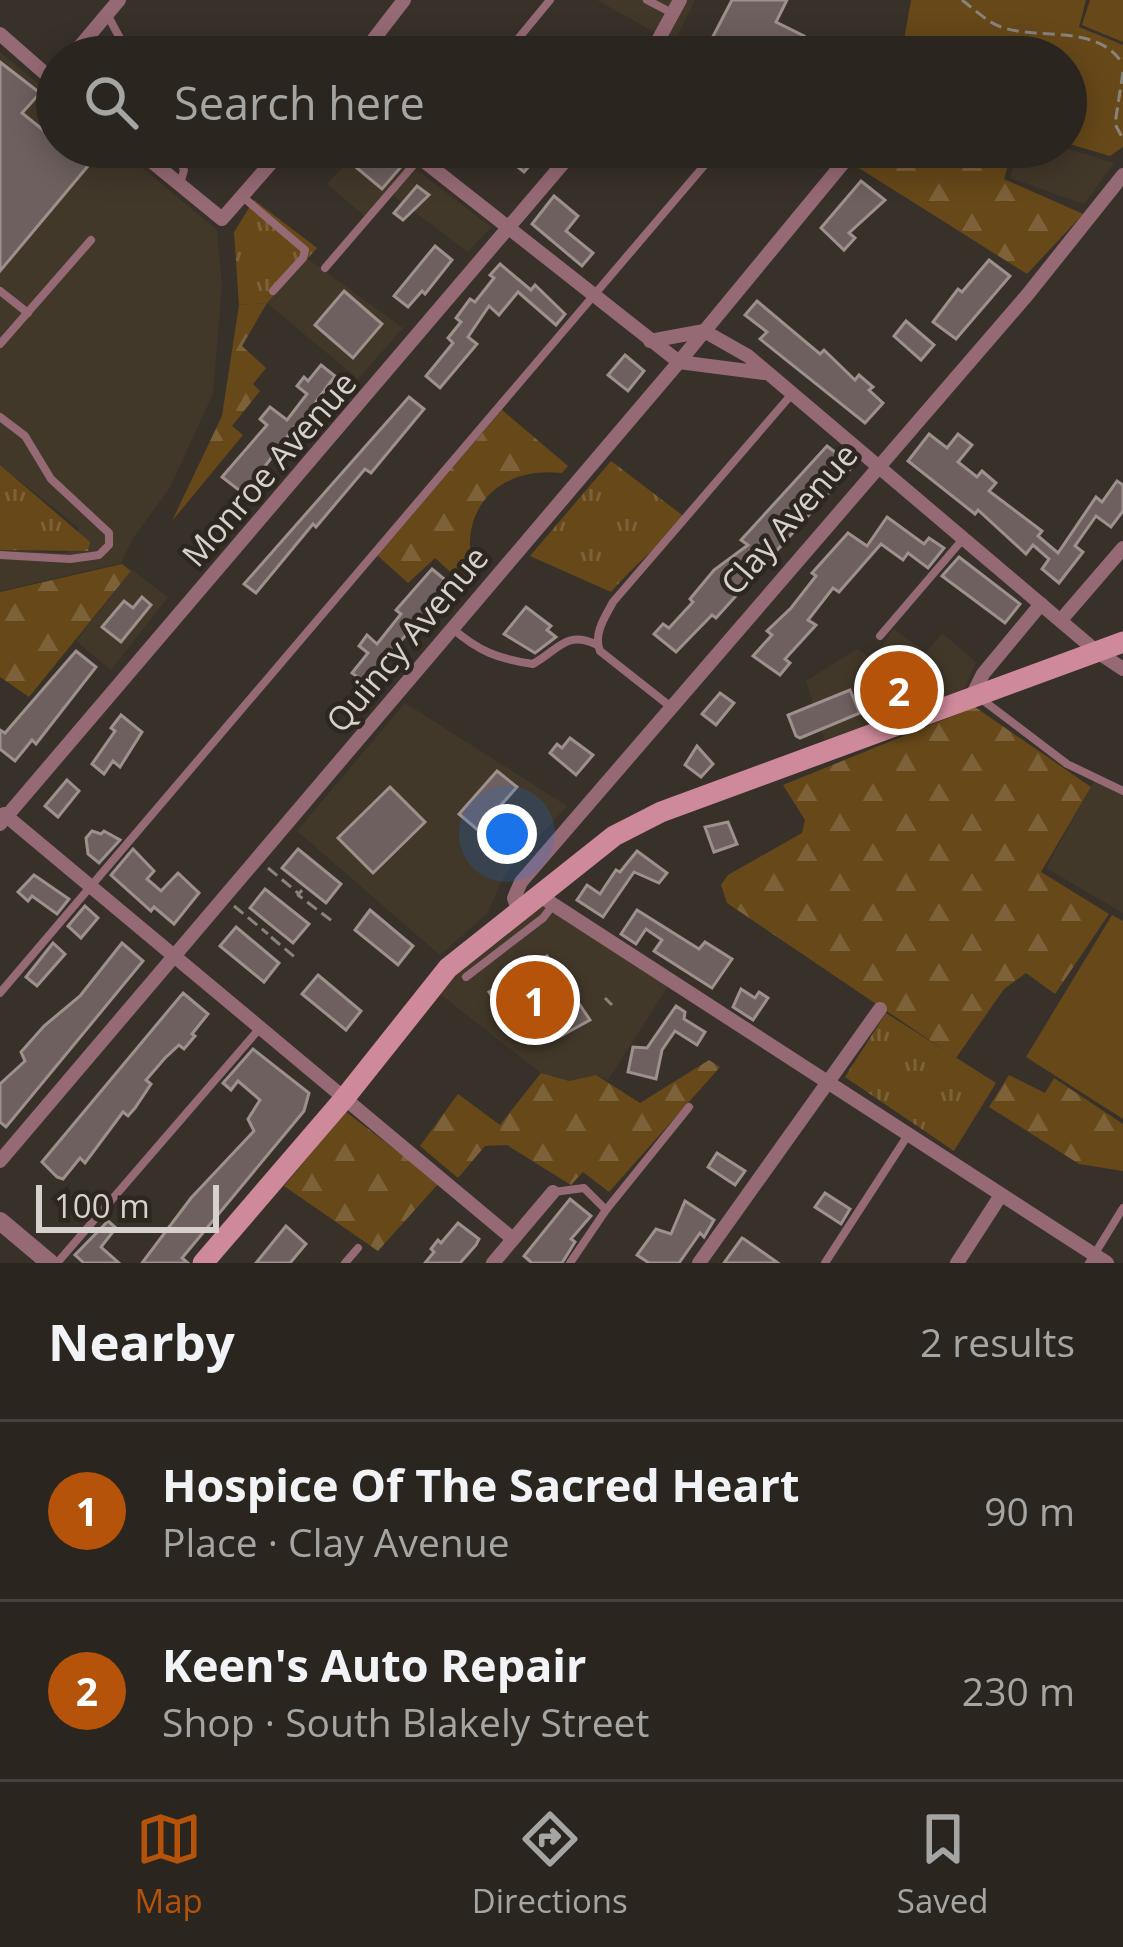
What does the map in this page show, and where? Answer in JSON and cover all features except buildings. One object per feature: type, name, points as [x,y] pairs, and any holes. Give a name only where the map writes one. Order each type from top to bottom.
[{"type":"main road","name":"Clay Avenue","points":[[203,1263],[344,1100],[448,968],[518,909],[545,899],[614,836],[661,812],[1123,642]]},
{"type":"street","points":[[89,36],[119,0]]},
{"type":"street","points":[[376,36],[404,0]]},
{"type":"street","points":[[661,36],[677,7]]},
{"type":"street","points":[[0,34],[36,63]]},
{"type":"street","points":[[159,168],[221,220],[267,168]]},
{"type":"street","points":[[441,168],[508,231],[679,362],[768,373]]},
{"type":"street","name":"Monroe Avenue","points":[[2,817],[560,168]]},
{"type":"street","name":"Quincy Avenue","points":[[0,1160],[839,168]]},
{"type":"street","name":"Clay Avenue","points":[[518,909],[514,898],[521,882],[1028,295],[1123,175]]},
{"type":"street","points":[[650,341],[704,331],[748,356],[1123,669]]},
{"type":"street","points":[[1061,620],[1123,548]]},
{"type":"street","points":[[974,699],[983,674],[1041,604]]},
{"type":"street","points":[[2,817],[513,1239]]},
{"type":"street","points":[[545,899],[1097,1260]]},
{"type":"street","points":[[699,1263],[880,1009]]},
{"type":"street","points":[[493,1263],[553,1192]]},
{"type":"street","points":[[957,1263],[1001,1195]]},
{"type":"street","points":[[0,1221],[54,1263]]},
{"type":"lane","points":[[520,36],[550,0]]},
{"type":"lane","points":[[647,0],[677,7]]},
{"type":"lane","points":[[107,14],[119,36]]},
{"type":"lane","points":[[180,185],[183,168]]},
{"type":"lane","points":[[325,268],[410,168]]},
{"type":"lane","points":[[0,993],[702,168]]},
{"type":"lane","points":[[242,196],[305,250],[273,291]]},
{"type":"lane","points":[[0,344],[92,240]]},
{"type":"lane","points":[[0,291],[28,313]]},
{"type":"lane","points":[[598,646],[599,631],[614,602],[792,394]]},
{"type":"lane","points":[[0,417],[26,436],[51,479],[109,533],[109,545],[99,555],[70,559],[0,555]]},
{"type":"lane","points":[[880,636],[963,539]]},
{"type":"lane","points":[[451,627],[475,648],[533,664],[568,639],[580,637],[598,646],[672,707]]},
{"type":"lane","points":[[974,699],[1066,764],[1123,791]]},
{"type":"lane","points":[[466,977],[543,918],[545,899]]},
{"type":"lane","points":[[54,1263],[260,1028]]},
{"type":"lane","points":[[570,1263],[689,1107]]},
{"type":"lane","points":[[825,1263],[908,1135]]},
{"type":"lane","points":[[553,1192],[584,1188],[606,1210]]},
{"type":"lane","points":[[1097,1260],[1123,1208]]},
{"type":"lane","points":[[346,1263],[358,1248]]},
{"type":"path","points":[[962,0],[996,26],[1071,36]]},
{"type":"path","points":[[1087,40],[1112,47],[1123,64]]},
{"type":"path","points":[[1123,72],[1115,124],[1123,139]]},
{"type":"path","points":[[267,867],[297,893],[302,890],[298,895],[332,921]]},
{"type":"path","points":[[234,906],[298,960]]},
{"type":"path","points":[[605,998],[613,1005]]},
{"type":"shaded area","points":[[597,0],[695,0],[677,36],[661,36]]},
{"type":"shaded area","points":[[0,52],[36,82],[36,168],[142,168],[217,230],[222,285],[213,394],[169,489],[121,563],[0,591],[0,550],[67,553],[79,528],[0,465]]},
{"type":"shaded area","points":[[1087,155],[1114,163],[1084,204],[1010,178],[1013,168],[1087,168]]},
{"type":"shaded area","points":[[342,168],[414,168],[491,227],[468,252],[391,194],[367,218],[327,184]]},
{"type":"shaded area","points":[[308,259],[403,328],[358,379],[267,303]]},
{"type":"shaded area","points":[[132,570],[168,597],[111,670],[76,641]]},
{"type":"shaded area","points":[[894,629],[926,653],[942,633],[976,662],[963,692],[825,743],[806,681],[857,649],[872,659]]},
{"type":"shaded area","points":[[405,703],[567,806],[505,874],[487,914],[440,955],[297,831]]},
{"type":"shaded area","points":[[1096,778],[1123,793],[1123,913],[1046,868]]},
{"type":"shaded area","points":[[543,904],[669,985],[608,1080],[596,1075],[569,1081],[541,1073],[440,994],[466,963]]},
{"type":"green space","points":[[911,0],[1086,0],[1079,27],[1123,45],[1123,147],[1110,156],[1087,149],[1087,36],[905,36]]},
{"type":"green space","points":[[1090,0],[1123,0],[1123,42],[1082,25]]},
{"type":"green space","points":[[859,168],[1007,168],[1004,179],[1083,214],[1027,274]]},
{"type":"green space","points":[[254,200],[317,248],[267,303],[239,305],[234,232]]},
{"type":"green space","points":[[267,303],[242,346],[266,368],[253,384],[260,391],[232,426],[243,435],[172,521],[222,416],[239,305]]},
{"type":"green space","points":[[502,410],[568,466],[562,473],[517,477],[486,498],[471,533],[475,577],[468,588],[435,558],[408,583],[377,555]]},
{"type":"green space","points":[[611,461],[686,518],[611,592],[530,556]]},
{"type":"green space","points":[[0,465],[90,542],[88,551],[0,550]]},
{"type":"green space","points":[[122,564],[131,571],[29,697],[0,677],[0,592]]},
{"type":"green space","points":[[975,707],[1091,787],[1041,872],[1109,914],[1055,994],[1026,973],[1004,989],[956,1058],[727,903],[721,885],[728,875],[802,833],[805,820],[783,785]]},
{"type":"green space","points":[[1112,915],[1123,921],[1123,1119],[1026,1057]]},
{"type":"green space","points":[[886,1013],[996,1083],[954,1151],[845,1077]]},
{"type":"green space","points":[[709,1060],[720,1067],[609,1192],[583,1172],[571,1185],[507,1145],[485,1146],[458,1178],[420,1146],[458,1094],[500,1125],[541,1073],[569,1081],[596,1075],[640,1103]]},
{"type":"green space","points":[[1009,1075],[1045,1093],[1054,1078],[1123,1124],[1123,1171],[1079,1164],[989,1107]]},
{"type":"green space","points":[[346,1112],[439,1183],[378,1251],[284,1186]]},
{"type":"place","name":"Keen's Auto Repair","points":[[899,690]]},
{"type":"place","name":"Hospice Of The Sacred Heart","points":[[535,1000]]}]
